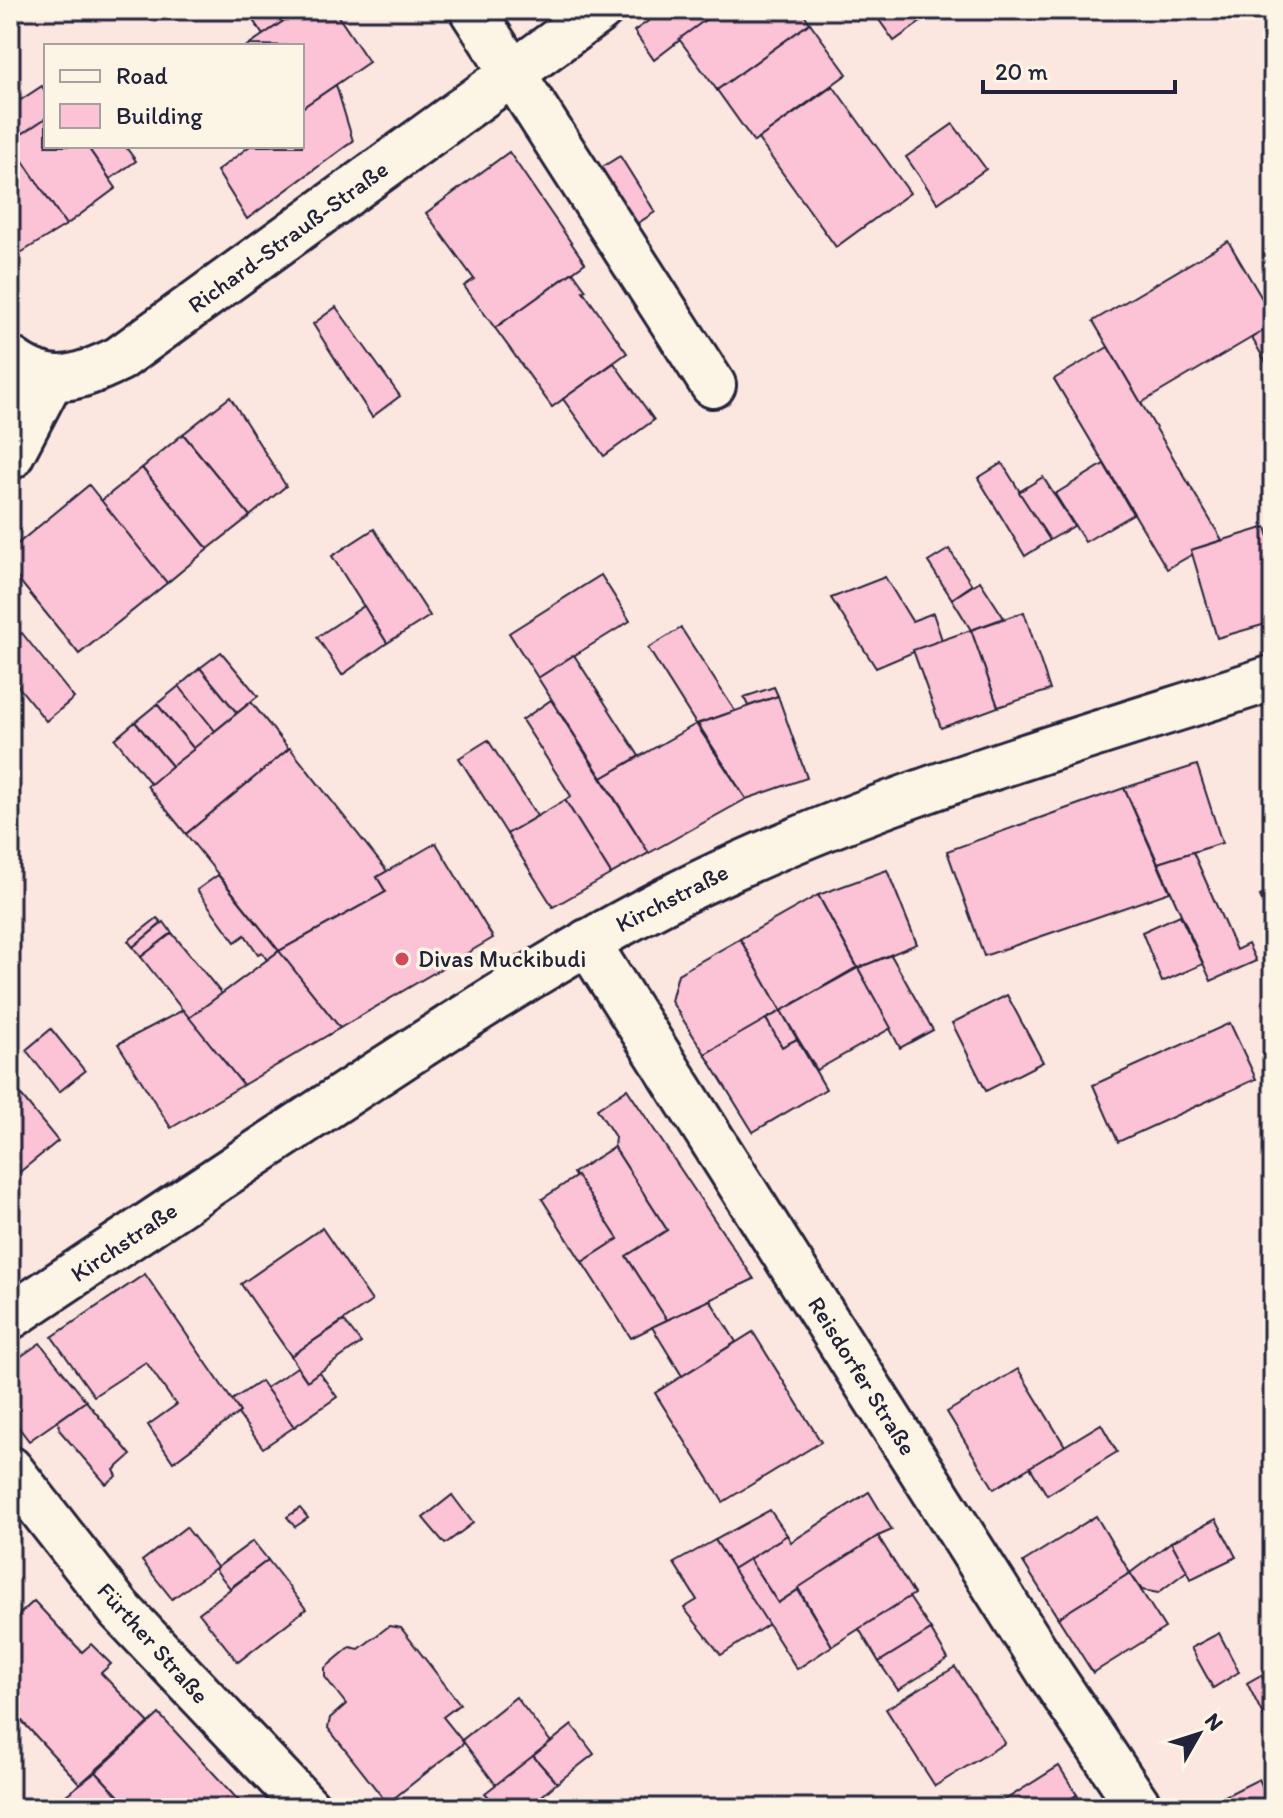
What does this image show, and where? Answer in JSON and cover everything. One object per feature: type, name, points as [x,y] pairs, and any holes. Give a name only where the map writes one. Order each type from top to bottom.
[{"type":"street","points":[[472,10],[713,385]]},
{"type":"street","name":"Richard-Strauß-Straße","points":[[51,379],[70,378],[119,359],[600,10]]},
{"type":"street","points":[[10,359],[25,371],[51,379],[10,457]]},
{"type":"street","name":"Kirchstraße","points":[[10,1317],[346,1094],[587,942],[698,884],[814,832],[1017,761],[1273,678]]},
{"type":"street","name":"Reisdorfer Straße","points":[[587,942],[1040,1659],[1140,1808]]},
{"type":"street","name":"Fürther Straße","points":[[10,1469],[119,1609],[308,1808]]},
{"type":"building","points":[[246,10],[300,10],[263,35]]},
{"type":"building","points":[[300,10],[334,10],[369,62],[304,107],[304,44],[249,44]]},
{"type":"building","points":[[664,10],[719,10],[654,60],[634,31]]},
{"type":"building","points":[[719,10],[801,10],[810,23],[717,90],[679,39]]},
{"type":"building","points":[[872,10],[914,10],[922,21],[894,41]]},
{"type":"building","points":[[810,23],[847,74],[754,142],[717,90]]},
{"type":"building","points":[[336,85],[353,141],[247,219],[217,171],[247,148],[304,148],[304,107]]},
{"type":"building","points":[[42,86],[44,119],[10,142],[10,107]]},
{"type":"building","points":[[833,86],[910,193],[836,247],[758,139]]},
{"type":"building","points":[[44,119],[44,148],[88,148],[116,188],[66,225],[10,142]]},
{"type":"building","points":[[953,124],[986,169],[938,203],[906,157]]},
{"type":"building","points":[[10,142],[66,225],[14,257],[10,251]]},
{"type":"building","points":[[88,148],[126,148],[136,161],[110,179]]},
{"type":"building","points":[[509,152],[585,263],[495,328],[464,286],[474,279],[426,213]]},
{"type":"building","points":[[620,156],[655,212],[632,227],[596,171]]},
{"type":"building","points":[[1228,241],[1273,317],[1273,325],[1141,403],[1093,321]]},
{"type":"building","points":[[573,272],[627,353],[552,407],[495,328]]},
{"type":"building","points":[[336,307],[400,396],[372,417],[313,324]]},
{"type":"building","points":[[1273,325],[1273,375],[1252,338]]},
{"type":"building","points":[[1108,347],[1222,540],[1191,550],[1193,554],[1167,569],[1054,379]]},
{"type":"building","points":[[614,363],[654,420],[604,456],[563,399]]},
{"type":"building","points":[[230,397],[286,486],[250,516],[183,434]]},
{"type":"building","points":[[183,434],[250,516],[208,549],[142,468]]},
{"type":"building","points":[[1002,463],[1050,540],[1025,556],[978,478]]},
{"type":"building","points":[[1104,464],[1133,514],[1085,542],[1055,494]]},
{"type":"building","points":[[142,468],[208,549],[167,583],[101,501]]},
{"type":"building","points":[[1043,477],[1074,526],[1050,540],[1019,492]]},
{"type":"building","points":[[89,485],[167,583],[79,654],[10,569],[10,550]]},
{"type":"building","points":[[1266,527],[1273,550],[1273,622],[1217,638],[1191,550]]},
{"type":"building","points":[[374,529],[430,616],[387,643],[332,556]]},
{"type":"building","points":[[949,549],[972,585],[952,599],[928,562]]},
{"type":"building","points":[[601,575],[630,621],[538,678],[509,633]]},
{"type":"building","points":[[885,577],[912,621],[933,613],[942,640],[876,668],[831,598]]},
{"type":"building","points":[[980,581],[1004,618],[971,630],[952,599]]},
{"type":"building","points":[[364,606],[387,643],[342,675],[317,637]]},
{"type":"building","points":[[1024,612],[1050,690],[998,707],[971,630]]},
{"type":"building","points":[[681,628],[735,711],[696,724],[648,648]]},
{"type":"building","points":[[971,630],[998,707],[941,728],[913,650]]},
{"type":"building","points":[[22,633],[74,698],[46,721],[10,676],[10,643]]},
{"type":"building","points":[[221,652],[258,696],[237,713],[200,668]]},
{"type":"building","points":[[574,655],[639,756],[602,778],[538,678]]},
{"type":"building","points":[[200,668],[237,713],[215,731],[179,686]]},
{"type":"building","points":[[179,686],[215,731],[194,749],[157,704]]},
{"type":"building","points":[[774,687],[778,696],[748,706],[744,697]]},
{"type":"building","points":[[778,696],[807,778],[746,799],[698,724]]},
{"type":"building","points":[[551,700],[649,853],[611,874],[565,800],[571,796],[522,720]]},
{"type":"building","points":[[251,702],[289,749],[186,834],[147,786]]},
{"type":"building","points":[[157,704],[194,749],[172,766],[135,722]]},
{"type":"building","points":[[135,722],[172,766],[151,784],[115,739]]},
{"type":"building","points":[[696,724],[746,799],[649,853],[602,778]]},
{"type":"building","points":[[488,740],[537,816],[507,834],[459,758]]},
{"type":"building","points":[[290,748],[387,871],[377,877],[386,892],[279,951],[186,834]]},
{"type":"building","points":[[1197,765],[1222,843],[1158,863],[1124,788]]},
{"type":"building","points":[[1124,788],[1170,892],[984,956],[947,851]]},
{"type":"building","points":[[565,800],[611,874],[553,907],[507,834]]},
{"type":"building","points":[[436,843],[493,938],[340,1028],[279,951],[386,892],[377,877]]},
{"type":"building","points":[[1193,852],[1236,950],[1248,944],[1256,961],[1211,981],[1158,863]]},
{"type":"building","points":[[887,870],[917,944],[858,968],[818,895]]},
{"type":"building","points":[[218,875],[279,951],[267,960],[262,952],[258,954],[245,935],[235,942],[197,890]]},
{"type":"building","points":[[1273,890],[1273,924],[1260,896]]},
{"type":"building","points":[[818,895],[857,967],[781,1011],[740,939]]},
{"type":"building","points":[[1180,915],[1203,964],[1162,982],[1142,932]]},
{"type":"building","points":[[157,918],[162,923],[133,947],[128,941]]},
{"type":"building","points":[[164,922],[172,933],[141,957],[133,947]]},
{"type":"building","points":[[172,933],[222,994],[189,1018],[141,957]]},
{"type":"building","points":[[740,939],[781,1011],[705,1054],[671,1001],[678,974]]},
{"type":"building","points":[[279,951],[340,1028],[243,1085],[189,1018]]},
{"type":"building","points":[[891,955],[933,1030],[900,1048],[858,968]]},
{"type":"building","points":[[858,968],[891,1028],[817,1070],[781,1011]]},
{"type":"building","points":[[1007,995],[1043,1062],[986,1091],[952,1023]]},
{"type":"building","points":[[183,1010],[243,1085],[171,1128],[118,1044]]},
{"type":"building","points":[[781,1011],[797,1039],[782,1047],[766,1019]]},
{"type":"building","points":[[766,1019],[782,1047],[797,1039],[826,1089],[753,1132],[705,1054]]},
{"type":"building","points":[[1230,1023],[1256,1079],[1118,1142],[1093,1085]]},
{"type":"building","points":[[51,1029],[85,1071],[59,1092],[26,1050]]},
{"type":"building","points":[[10,1082],[58,1141],[10,1180]]},
{"type":"building","points":[[627,1089],[754,1279],[667,1320],[626,1256],[667,1230],[614,1147],[615,1137],[597,1109]]},
{"type":"building","points":[[614,1147],[667,1230],[626,1256],[667,1320],[631,1338],[582,1262],[618,1239],[573,1173]]},
{"type":"building","points":[[577,1176],[618,1239],[582,1262],[542,1199]]},
{"type":"building","points":[[322,1228],[372,1301],[291,1356],[241,1284]]},
{"type":"building","points":[[145,1274],[240,1412],[173,1462],[148,1425],[176,1405],[146,1362],[94,1396],[52,1337]]},
{"type":"building","points":[[710,1300],[736,1342],[682,1376],[652,1327]]},
{"type":"building","points":[[344,1321],[361,1343],[307,1381],[291,1356]]},
{"type":"building","points":[[753,1332],[821,1442],[723,1502],[655,1393]]},
{"type":"building","points":[[40,1343],[86,1401],[29,1441],[10,1416],[10,1364]]},
{"type":"building","points":[[297,1367],[307,1381],[319,1372],[337,1397],[294,1427],[266,1388]]},
{"type":"building","points":[[1018,1369],[1065,1446],[994,1489],[947,1412]]},
{"type":"building","points":[[261,1381],[294,1427],[263,1448],[238,1414],[240,1412],[232,1400]]},
{"type":"building","points":[[86,1401],[131,1455],[114,1470],[117,1476],[106,1484],[60,1431],[58,1421]]},
{"type":"building","points":[[1101,1424],[1117,1452],[1047,1495],[1030,1467]]},
{"type":"building","points":[[869,1492],[892,1530],[878,1536],[778,1603],[749,1559],[787,1535],[791,1542]]},
{"type":"building","points":[[452,1495],[473,1523],[445,1544],[423,1518]]},
{"type":"building","points":[[300,1508],[308,1518],[295,1527],[287,1517]]},
{"type":"building","points":[[770,1510],[787,1535],[733,1569],[715,1540]]},
{"type":"building","points":[[1096,1516],[1130,1573],[1058,1618],[1023,1562]]},
{"type":"building","points":[[1216,1519],[1236,1557],[1191,1579],[1171,1542]]},
{"type":"building","points":[[186,1527],[217,1567],[172,1599],[142,1561]]},
{"type":"building","points":[[878,1536],[914,1594],[832,1646],[798,1588]]},
{"type":"building","points":[[715,1540],[769,1624],[721,1655],[684,1608],[697,1600],[674,1563]]},
{"type":"building","points":[[253,1541],[268,1560],[230,1588],[215,1569]]},
{"type":"building","points":[[1171,1542],[1187,1571],[1158,1593],[1142,1590],[1130,1573]]},
{"type":"building","points":[[749,1559],[778,1603],[798,1590],[832,1646],[797,1669],[733,1569]]},
{"type":"building","points":[[268,1560],[306,1609],[238,1662],[199,1613]]},
{"type":"building","points":[[1130,1573],[1165,1628],[1093,1673],[1058,1618]]},
{"type":"building","points":[[909,1597],[931,1630],[879,1662],[859,1629]]},
{"type":"building","points":[[34,1601],[82,1652],[91,1644],[111,1664],[101,1673],[149,1723],[80,1784],[10,1708],[10,1623]]},
{"type":"building","points":[[389,1626],[401,1628],[460,1704],[443,1717],[464,1743],[393,1799],[383,1798],[328,1728],[330,1718],[346,1704],[325,1677],[325,1668],[350,1647],[359,1649]]},
{"type":"building","points":[[931,1630],[948,1659],[898,1690],[879,1662]]},
{"type":"building","points":[[1219,1633],[1239,1672],[1213,1688],[1191,1648]]},
{"type":"building","points":[[955,1667],[1005,1743],[935,1786],[886,1709]]},
{"type":"building","points":[[1261,1675],[1273,1693],[1273,1735],[1247,1683]]},
{"type":"building","points":[[516,1697],[551,1742],[496,1785],[462,1740]]},
{"type":"building","points":[[159,1714],[240,1802],[231,1808],[130,1808],[96,1772]]},
{"type":"building","points":[[572,1725],[594,1754],[557,1783],[533,1756]]},
{"type":"building","points":[[533,1756],[557,1783],[523,1808],[499,1808],[485,1793]]},
{"type":"building","points":[[1059,1766],[1077,1795],[1056,1808],[992,1808]]},
{"type":"building","points":[[96,1772],[118,1796],[106,1808],[49,1808]]},
{"type":"building","points":[[1259,1779],[1273,1808],[1209,1808],[1207,1805]]},
{"type":"building","points":[[1077,1795],[1085,1808],[1056,1808]]},
{"type":"place","name":"Divas Muckibudi","points":[[402,959]]}]
